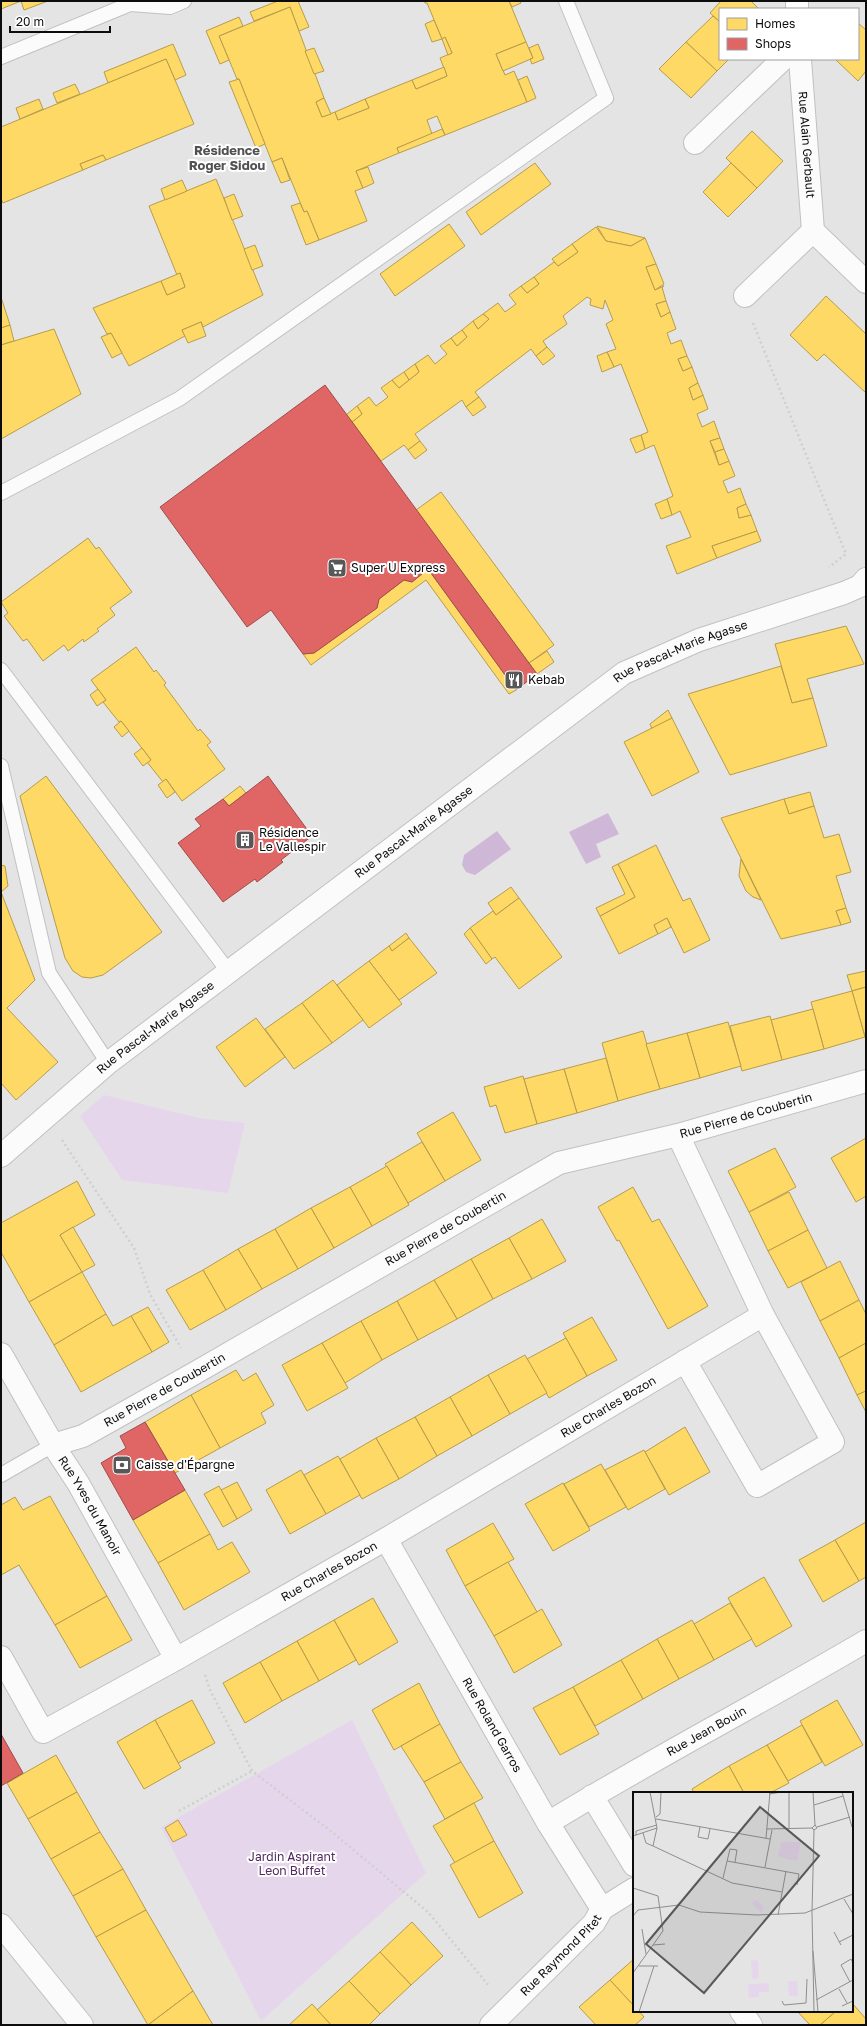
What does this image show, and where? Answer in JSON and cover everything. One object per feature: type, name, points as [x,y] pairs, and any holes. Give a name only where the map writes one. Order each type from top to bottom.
[{"type":"street","points":[[695,143],[782,60]]},
{"type":"street","name":"Rue Alain Gerbault","points":[[800,60],[813,231]]},
{"type":"street","points":[[745,296],[813,231],[866,282]]},
{"type":"street","name":"Rue Pascal-Marie Agasse","points":[[1,1156],[108,1062],[624,673],[699,640],[844,593],[860,586],[866,579]]},
{"type":"street","name":"Rue Pierre de Coubertin","points":[[53,1445],[82,1436],[195,1373],[559,1163],[678,1135],[866,1081]]},
{"type":"street","points":[[678,1135],[763,1315],[833,1442],[757,1486],[685,1361]]},
{"type":"street","name":"Rue Charles Bozon","points":[[1,1657],[43,1732],[196,1648],[386,1539],[763,1315]]},
{"type":"street","name":"Rue Yves du Manoir","points":[[1,1354],[53,1445],[78,1483],[176,1659]]},
{"type":"street","name":"Rue Roland Garros","points":[[386,1539],[548,1823],[602,1909]]},
{"type":"street","name":"Rue Jean Bouin","points":[[548,1823],[592,1796],[785,1689],[866,1641]]},
{"type":"street","points":[[592,1796],[633,1863]]},
{"type":"street","name":"Rue Raymond Pitet","points":[[491,2025],[594,1923],[602,1909],[633,1890]]},
{"type":"street","points":[[1,1925],[82,2025]]},
{"type":"street","points":[[51,1987],[66,2025]]},
{"type":"street","points":[[742,2012],[751,2025]]},
{"type":"lane","points":[[1,58],[130,4],[170,7],[184,1]]},
{"type":"lane","points":[[1,493],[179,399],[606,98],[566,1]]},
{"type":"lane","points":[[1,670],[228,971]]},
{"type":"lane","points":[[1,766],[49,973],[108,1062]]},
{"type":"lane","points":[[1,1475],[53,1445]]},
{"type":"path","points":[[745,296],[757,334],[846,554],[829,566],[844,593]]},
{"type":"path","points":[[46,1116],[134,1248],[150,1294],[195,1373]]},
{"type":"path","points":[[196,1648],[210,1690],[252,1771],[332,1832],[428,1912],[491,1988]]},
{"type":"path","points":[[179,1811],[252,1771]]},
{"type":"green space","points":[[104,1095],[199,1118],[245,1123],[228,1193],[122,1180],[80,1116]]},
{"type":"green space","name":"Jardin Aspirant Leon Buffet","points":[[352,1720],[426,1873],[261,2021],[161,1827]]},
{"type":"shaded area","points":[[608,813],[619,834],[596,844],[601,857],[586,864],[569,832]]},
{"type":"shaded area","points":[[497,831],[511,849],[475,875],[466,872],[462,865],[464,855]]},
{"type":"building: Homes","points":[[1,1],[21,1],[1,9]]},
{"type":"building: Homes","points":[[21,1],[48,1],[24,10]]},
{"type":"building: Homes","points":[[278,1],[298,1],[309,27],[299,31],[290,7],[254,21],[250,12]]},
{"type":"building: Homes","points":[[424,1],[509,1],[526,42],[496,54],[505,75],[514,71],[527,102],[445,135],[437,116],[427,120],[432,134],[397,148],[399,153],[356,171],[363,188],[355,191],[367,221],[319,240],[307,211],[304,212],[282,158],[272,162],[239,79],[237,79],[219,36],[290,7],[324,98],[316,102],[322,117],[335,112],[338,120],[369,108],[365,99],[412,80],[416,89],[447,76],[440,58],[452,53],[445,37],[442,39],[427,3]]},
{"type":"building: Homes","points":[[509,1],[520,1],[521,3],[512,7]]},
{"type":"building: Homes","points":[[721,1],[751,1],[758,8],[719,8],[719,21],[710,13]]},
{"type":"building: Homes","points":[[713,16],[719,21],[719,60],[728,60],[717,71],[686,42]]},
{"type":"building: Homes","points":[[239,17],[243,26],[219,36],[229,60],[220,64],[206,31]]},
{"type":"building: Homes","points":[[434,20],[442,39],[432,42],[425,24]]},
{"type":"building: Homes","points":[[859,24],[866,30],[866,71],[858,81],[836,60],[859,60]]},
{"type":"building: Homes","points":[[445,37],[452,53],[448,55],[442,39]]},
{"type":"building: Homes","points":[[526,42],[533,58],[503,71],[496,54]]},
{"type":"building: Homes","points":[[686,42],[717,71],[691,98],[659,69]]},
{"type":"building: Homes","points":[[173,44],[186,75],[175,80],[166,59],[108,83],[104,72]]},
{"type":"building: Homes","points":[[538,44],[544,59],[532,64],[530,59],[533,58],[529,48]]},
{"type":"building: Homes","points":[[314,48],[324,71],[314,74],[305,51]]},
{"type":"building: Homes","points":[[166,59],[194,124],[106,160],[103,155],[80,164],[83,170],[3,203],[1,199],[1,127]]},
{"type":"building: Homes","points":[[444,67],[447,76],[416,89],[412,80]]},
{"type":"building: Homes","points":[[527,76],[536,98],[527,102],[518,80]]},
{"type":"building: Homes","points":[[239,79],[265,144],[256,148],[229,82]]},
{"type":"building: Homes","points":[[75,84],[80,94],[57,103],[53,93]]},
{"type":"building: Homes","points":[[324,98],[331,114],[322,117],[316,102]]},
{"type":"building: Homes","points":[[39,99],[43,109],[20,119],[16,108]]},
{"type":"building: Homes","points":[[365,99],[369,108],[338,120],[335,112]]},
{"type":"building: Homes","points":[[442,129],[445,135],[399,153],[397,148]]},
{"type":"building: Homes","points":[[752,131],[783,161],[757,188],[726,158]]},
{"type":"building: Homes","points":[[103,155],[106,160],[83,170],[80,164]]},
{"type":"building: Homes","points":[[282,158],[290,180],[281,183],[272,162]]},
{"type":"building: Homes","points":[[535,163],[551,184],[481,235],[466,212]]},
{"type":"building: Homes","points":[[731,163],[757,188],[728,217],[703,192]]},
{"type":"building: Homes","points":[[368,167],[374,183],[363,188],[356,171]]},
{"type":"building: Homes","points":[[216,179],[263,295],[203,327],[201,322],[182,330],[185,336],[129,366],[111,333],[107,334],[93,308],[161,281],[167,295],[185,287],[180,273],[177,275],[149,206]]},
{"type":"building: Homes","points":[[182,180],[187,191],[165,200],[161,189]]},
{"type":"building: Homes","points":[[234,194],[243,216],[232,220],[224,198]]},
{"type":"building: Homes","points":[[300,203],[304,212],[307,211],[319,240],[306,245],[291,206]]},
{"type":"building: Homes","points":[[449,224],[465,246],[395,296],[380,274]]},
{"type":"building: Homes","points":[[597,226],[645,238],[631,246],[606,241]]},
{"type":"building: Homes","points":[[596,227],[606,241],[631,246],[645,238],[656,264],[646,267],[655,290],[664,286],[662,287],[666,301],[656,304],[661,317],[670,312],[676,329],[667,333],[671,344],[681,340],[687,356],[678,359],[683,371],[692,367],[698,383],[689,388],[693,400],[703,395],[708,409],[697,414],[702,427],[714,421],[720,438],[710,441],[719,465],[729,461],[735,476],[723,481],[728,493],[740,488],[746,504],[737,508],[739,518],[751,515],[757,531],[712,546],[717,558],[677,574],[666,546],[691,537],[680,511],[672,515],[667,499],[673,496],[654,445],[645,449],[641,435],[648,432],[621,364],[614,367],[607,352],[616,349],[606,324],[613,320],[605,300],[603,309],[590,305],[591,299],[587,297],[563,316],[567,324],[543,341],[547,347],[536,356],[531,349],[475,392],[479,397],[466,407],[462,400],[415,434],[420,441],[408,450],[404,445],[381,461],[352,422],[362,414],[357,406],[369,397],[376,406],[388,397],[381,388],[392,380],[399,388],[419,372],[415,364],[428,355],[435,364],[447,354],[440,346],[451,338],[457,346],[467,337],[462,330],[473,321],[478,329],[489,319],[483,314],[498,303],[505,312],[516,304],[509,295],[521,286],[527,293],[539,284],[534,277],[554,262],[558,266],[578,252],[572,244]]},
{"type":"building: Homes","points":[[572,244],[578,252],[558,266],[552,259]]},
{"type":"building: Homes","points":[[255,245],[263,266],[252,270],[244,249]]},
{"type":"building: Homes","points":[[656,264],[664,284],[655,290],[646,267]]},
{"type":"building: Homes","points":[[180,273],[185,287],[167,295],[161,281]]},
{"type":"building: Homes","points":[[534,277],[539,284],[527,293],[521,286]]},
{"type":"building: Homes","points":[[826,296],[866,334],[866,393],[824,354],[817,361],[790,335]]},
{"type":"building: Homes","points":[[1,297],[10,325],[1,328]]},
{"type":"building: Homes","points":[[666,301],[670,312],[661,317],[656,304]]},
{"type":"building: Homes","points":[[483,314],[489,319],[478,329],[473,321]]},
{"type":"building: Homes","points":[[201,322],[206,336],[188,343],[182,330]]},
{"type":"building: Homes","points":[[10,325],[14,341],[1,345],[1,328]]},
{"type":"building: Homes","points":[[54,329],[81,394],[1,439],[1,345]]},
{"type":"building: Homes","points":[[462,330],[467,337],[457,346],[451,338]]},
{"type":"building: Homes","points":[[111,333],[122,353],[112,358],[101,337]]},
{"type":"building: Homes","points":[[547,347],[555,356],[543,365],[536,356]]},
{"type":"building: Homes","points":[[607,352],[614,367],[602,372],[597,356]]},
{"type":"building: Homes","points":[[687,356],[692,367],[683,371],[678,359]]},
{"type":"building: Homes","points":[[415,364],[419,372],[409,380],[404,372]]},
{"type":"building: Homes","points":[[404,372],[409,380],[399,388],[392,380]]},
{"type":"building: Homes","points":[[698,383],[703,395],[693,400],[689,388]]},
{"type":"building: Homes","points":[[479,397],[486,407],[473,416],[466,407]]},
{"type":"building: Homes","points":[[357,406],[362,414],[352,422],[346,415]]},
{"type":"building: Homes","points":[[641,435],[645,449],[636,453],[630,439]]},
{"type":"building: Homes","points":[[720,438],[724,449],[715,452],[710,441]]},
{"type":"building: Homes","points":[[420,441],[427,450],[415,459],[408,450]]},
{"type":"building: Homes","points":[[724,449],[729,461],[719,465],[715,452]]},
{"type":"building: Homes","points":[[441,492],[554,645],[529,663],[416,510]]},
{"type":"building: Homes","points":[[667,499],[672,515],[661,519],[655,504]]},
{"type":"building: Homes","points":[[746,504],[751,515],[739,518],[737,508]]},
{"type":"building: Homes","points":[[757,531],[761,541],[717,558],[712,546]]},
{"type":"building: Homes","points":[[88,538],[96,549],[99,547],[132,592],[110,608],[115,615],[97,629],[99,631],[84,642],[83,639],[68,651],[64,645],[43,661],[27,639],[23,641],[4,616],[8,613],[1,602]]},
{"type":"building: Homes","points":[[428,569],[516,690],[509,694],[426,580],[311,665],[303,654],[314,653],[377,608],[379,599],[404,580],[412,582]]},
{"type":"building: Homes","points":[[846,626],[864,664],[807,679],[813,698],[792,703],[775,644]]},
{"type":"building: Homes","points":[[136,647],[154,672],[156,670],[166,683],[164,685],[198,731],[200,729],[211,742],[207,745],[225,769],[182,801],[166,779],[163,782],[147,762],[151,760],[121,721],[119,722],[103,702],[106,700],[91,680]]},
{"type":"building: Homes","points":[[547,651],[554,662],[537,674],[529,663]]},
{"type":"building: Homes","points":[[781,666],[792,703],[813,698],[827,746],[730,775],[688,694]]},
{"type":"building: Homes","points":[[98,689],[106,700],[97,706],[90,695]]},
{"type":"building: Homes","points":[[668,710],[672,718],[652,729],[650,724]]},
{"type":"building: Homes","points":[[672,718],[699,772],[652,796],[624,742]]},
{"type":"building: Homes","points":[[121,721],[129,731],[122,737],[114,727]]},
{"type":"building: Homes","points":[[142,748],[151,760],[143,766],[134,754]]},
{"type":"building: Homes","points":[[46,776],[162,932],[103,975],[91,978],[82,977],[73,971],[65,958],[20,796]]},
{"type":"building: Homes","points":[[166,779],[175,792],[167,798],[158,785]]},
{"type":"building: Homes","points":[[240,786],[246,793],[229,806],[223,799]]},
{"type":"building: Homes","points":[[810,792],[814,806],[789,814],[784,799]]},
{"type":"building: Homes","points":[[784,799],[789,814],[814,806],[824,838],[839,834],[851,872],[836,876],[846,908],[836,911],[841,925],[781,939],[721,818]]},
{"type":"building: Homes","points":[[656,845],[683,901],[690,898],[710,940],[684,953],[667,918],[654,925],[658,934],[619,954],[600,916],[635,897],[618,864]]},
{"type":"building: Homes","points":[[741,859],[761,900],[753,897],[746,891],[739,876]]},
{"type":"building: Homes","points":[[618,864],[635,897],[600,916],[596,908],[625,894],[612,867]]},
{"type":"building: Homes","points":[[1,865],[5,866],[8,886],[1,892]]},
{"type":"building: Homes","points":[[511,887],[519,898],[496,915],[488,903]]},
{"type":"building: Homes","points":[[1,892],[35,980],[7,1008],[58,1062],[16,1100],[1,1083]]},
{"type":"building: Homes","points":[[519,898],[562,957],[519,989],[495,957],[492,959],[470,928],[493,911],[496,915]]},
{"type":"building: Homes","points":[[846,908],[851,922],[841,925],[836,911]]},
{"type":"building: Homes","points":[[667,918],[671,927],[658,934],[654,925]]},
{"type":"building: Homes","points":[[470,928],[492,959],[486,964],[464,934]]},
{"type":"building: Homes","points":[[406,933],[409,938],[392,951],[389,946]]},
{"type":"building: Homes","points":[[409,938],[437,973],[399,1000],[369,961],[389,946],[392,951]]},
{"type":"building: Homes","points":[[369,961],[402,1004],[369,1028],[337,985]]},
{"type":"building: Homes","points":[[866,971],[866,987],[852,991],[847,975]]},
{"type":"building: Homes","points":[[333,980],[363,1020],[332,1043],[302,1003]]},
{"type":"building: Homes","points":[[866,987],[866,1036],[865,1037],[852,991]]},
{"type":"building: Homes","points":[[852,991],[865,1037],[824,1049],[811,1002]]},
{"type":"building: Homes","points":[[302,1003],[332,1043],[294,1069],[265,1029]]},
{"type":"building: Homes","points":[[813,1009],[824,1049],[782,1060],[771,1020]]},
{"type":"building: Homes","points":[[770,1016],[782,1060],[742,1071],[730,1026]]},
{"type":"building: Homes","points":[[256,1018],[285,1057],[245,1087],[216,1047]]},
{"type":"building: Homes","points":[[728,1022],[741,1066],[700,1078],[687,1033]]},
{"type":"building: Homes","points":[[643,1031],[660,1089],[618,1101],[602,1043]]},
{"type":"building: Homes","points":[[687,1033],[700,1078],[660,1089],[646,1044]]},
{"type":"building: Homes","points":[[606,1058],[618,1101],[577,1113],[564,1069]]},
{"type":"building: Homes","points":[[564,1069],[577,1113],[537,1124],[524,1079]]},
{"type":"building: Homes","points":[[523,1076],[537,1124],[505,1133],[496,1105],[490,1107],[484,1087]]},
{"type":"building: Homes","points":[[453,1112],[481,1160],[445,1181],[417,1133]]},
{"type":"building: Homes","points":[[866,1138],[866,1196],[856,1202],[831,1158]]},
{"type":"building: Homes","points":[[422,1142],[445,1181],[408,1203],[385,1164]]},
{"type":"building: Homes","points":[[775,1148],[796,1187],[749,1212],[728,1171]]},
{"type":"building: Homes","points":[[387,1166],[409,1205],[372,1226],[350,1187]]},
{"type":"building: Homes","points":[[77,1181],[95,1215],[60,1235],[82,1272],[29,1302],[1,1252],[1,1223]]},
{"type":"building: Homes","points":[[350,1187],[372,1226],[334,1248],[311,1208]]},
{"type":"building: Homes","points":[[633,1187],[652,1222],[659,1219],[708,1306],[668,1329],[619,1240],[617,1241],[598,1207]]},
{"type":"building: Homes","points":[[789,1192],[808,1230],[768,1251],[749,1212]]},
{"type":"building: Homes","points":[[311,1208],[334,1248],[298,1269],[275,1229]]},
{"type":"building: Homes","points":[[542,1219],[566,1261],[532,1279],[509,1238]]},
{"type":"building: Homes","points":[[73,1227],[95,1265],[82,1272],[60,1235]]},
{"type":"building: Homes","points":[[275,1229],[298,1269],[262,1289],[238,1249]]},
{"type":"building: Homes","points":[[808,1230],[827,1268],[788,1288],[768,1251]]},
{"type":"building: Homes","points":[[509,1238],[532,1279],[493,1299],[471,1259]]},
{"type":"building: Homes","points":[[238,1249],[262,1289],[226,1310],[203,1270]]},
{"type":"building: Homes","points":[[471,1259],[493,1299],[457,1319],[434,1280]]},
{"type":"building: Homes","points":[[840,1261],[859,1300],[820,1321],[801,1282]]},
{"type":"building: Homes","points":[[203,1270],[226,1310],[190,1330],[166,1290]]},
{"type":"building: Homes","points":[[82,1272],[106,1314],[54,1345],[29,1302]]},
{"type":"building: Homes","points":[[434,1280],[457,1319],[418,1340],[397,1301]]},
{"type":"building: Homes","points":[[859,1300],[866,1314],[866,1343],[839,1358],[820,1321]]},
{"type":"building: Homes","points":[[397,1301],[418,1340],[382,1360],[361,1321]]},
{"type":"building: Homes","points":[[148,1307],[169,1342],[152,1352],[131,1316]]},
{"type":"building: Homes","points":[[106,1314],[113,1326],[131,1316],[152,1352],[81,1392],[54,1345]]},
{"type":"building: Homes","points":[[592,1317],[617,1360],[587,1376],[563,1333]]},
{"type":"building: Homes","points":[[361,1321],[382,1360],[345,1383],[322,1343]]},
{"type":"building: Homes","points":[[566,1338],[587,1376],[549,1398],[527,1359]]},
{"type":"building: Homes","points":[[322,1343],[348,1388],[307,1411],[282,1365]]},
{"type":"building: Homes","points":[[866,1343],[866,1391],[857,1395],[839,1358]]},
{"type":"building: Homes","points":[[525,1355],[547,1393],[510,1414],[488,1375]]},
{"type":"building: Homes","points":[[236,1370],[243,1381],[256,1373],[274,1405],[261,1413],[266,1423],[220,1448],[191,1395]]},
{"type":"building: Homes","points":[[488,1375],[510,1414],[472,1436],[450,1397]]},
{"type":"building: Homes","points":[[866,1391],[866,1412],[857,1395]]},
{"type":"building: Homes","points":[[191,1395],[220,1448],[175,1473],[145,1422]]},
{"type":"building: Homes","points":[[450,1397],[472,1436],[437,1456],[415,1417]]},
{"type":"building: Homes","points":[[415,1417],[437,1456],[399,1479],[376,1438]]},
{"type":"building: Homes","points":[[685,1427],[710,1472],[669,1495],[645,1452]]},
{"type":"building: Homes","points":[[376,1438],[399,1479],[362,1499],[340,1459]]},
{"type":"building: Homes","points":[[644,1450],[665,1489],[628,1510],[605,1470]]},
{"type":"building: Homes","points":[[338,1456],[360,1495],[326,1514],[304,1475]]},
{"type":"building: Homes","points":[[601,1464],[626,1507],[589,1527],[564,1484]]},
{"type":"building: Homes","points":[[301,1470],[326,1514],[290,1534],[266,1490]]},
{"type":"building: Homes","points":[[237,1482],[252,1510],[237,1519],[221,1490]]},
{"type":"building: Homes","points":[[563,1483],[590,1530],[553,1551],[525,1504]]},
{"type":"building: Homes","points":[[219,1486],[237,1519],[223,1527],[204,1494]]},
{"type":"building: Homes","points":[[185,1490],[210,1534],[158,1563],[133,1520]]},
{"type":"building: Homes","points":[[50,1496],[107,1596],[55,1625],[19,1565],[1,1575],[1,1505],[15,1497],[23,1510]]},
{"type":"building: Homes","points":[[866,1522],[866,1577],[859,1581],[835,1540]]},
{"type":"building: Homes","points":[[493,1523],[514,1559],[465,1586],[446,1550]]},
{"type":"building: Homes","points":[[210,1534],[218,1550],[232,1542],[250,1572],[184,1610],[158,1563]]},
{"type":"building: Homes","points":[[835,1540],[859,1581],[823,1602],[799,1560]]},
{"type":"building: Homes","points":[[508,1562],[537,1612],[494,1636],[465,1586]]},
{"type":"building: Homes","points":[[764,1577],[792,1626],[756,1647],[728,1598]]},
{"type":"building: Homes","points":[[107,1596],[132,1640],[80,1668],[55,1625]]},
{"type":"building: Homes","points":[[373,1598],[398,1642],[359,1665],[334,1620]]},
{"type":"building: Homes","points":[[730,1603],[752,1639],[714,1660],[694,1624]]},
{"type":"building: Homes","points":[[542,1609],[562,1645],[514,1673],[494,1636]]},
{"type":"building: Homes","points":[[334,1620],[356,1660],[319,1681],[297,1641]]},
{"type":"building: Homes","points":[[692,1620],[714,1660],[679,1679],[657,1639]]},
{"type":"building: Homes","points":[[657,1639],[679,1679],[643,1699],[621,1660]]},
{"type":"building: Homes","points":[[297,1641],[319,1681],[282,1701],[260,1662]]},
{"type":"building: Homes","points":[[621,1660],[643,1699],[595,1726],[573,1687]]},
{"type":"building: Homes","points":[[260,1662],[282,1701],[245,1723],[223,1683]]},
{"type":"building: Homes","points":[[419,1683],[440,1724],[394,1750],[372,1710]]},
{"type":"building: Homes","points":[[573,1687],[599,1734],[560,1755],[533,1708]]},
{"type":"building: Homes","points":[[192,1700],[215,1743],[178,1763],[155,1720]]},
{"type":"building: Homes","points":[[837,1700],[863,1745],[825,1766],[800,1721]]},
{"type":"building: Homes","points":[[155,1720],[181,1768],[144,1789],[117,1742]]},
{"type":"building: Homes","points":[[440,1724],[461,1762],[424,1782],[401,1746]]},
{"type":"building: Homes","points":[[802,1725],[822,1762],[788,1781],[767,1745]]},
{"type":"building: Homes","points":[[767,1745],[789,1783],[772,1792],[743,1792],[729,1766]]},
{"type":"building: Homes","points":[[56,1755],[77,1792],[28,1819],[7,1783]]},
{"type":"building: Homes","points":[[461,1762],[483,1798],[445,1819],[424,1782]]},
{"type":"building: Homes","points":[[729,1766],[743,1792],[694,1792],[692,1789]]},
{"type":"building: Homes","points":[[77,1792],[100,1832],[51,1859],[28,1819]]},
{"type":"building: Homes","points":[[474,1803],[494,1841],[455,1863],[433,1826]]},
{"type":"building: Homes","points":[[178,1820],[187,1835],[173,1842],[165,1828]]},
{"type":"building: Homes","points":[[100,1832],[123,1869],[73,1896],[51,1859]]},
{"type":"building: Homes","points":[[494,1841],[523,1893],[479,1918],[450,1865]]},
{"type":"building: Homes","points":[[123,1869],[146,1910],[96,1937],[73,1896]]},
{"type":"building: Homes","points":[[146,1910],[193,1991],[148,2025],[96,1937]]},
{"type":"building: Homes","points":[[412,1922],[443,1956],[411,1985],[380,1952]]},
{"type":"building: Homes","points":[[380,1952],[411,1985],[380,2014],[349,1981]]},
{"type":"building: Homes","points":[[633,1960],[633,2005],[610,1980]]},
{"type":"building: Homes","points":[[610,1980],[633,2005],[633,2012],[640,2012],[644,2017],[635,2025],[596,2025],[579,2007]]},
{"type":"building: Homes","points":[[349,1981],[380,2014],[369,2025],[331,2025],[317,2010]]},
{"type":"building: Homes","points":[[193,1991],[213,2025],[148,2025]]},
{"type":"building: Homes","points":[[312,2004],[331,2025],[289,2025]]},
{"type":"building: Homes","points":[[853,2004],[866,2019],[866,2025],[820,2025],[835,2012],[853,2012]]},
{"type":"building: Homes","points":[[798,2012],[835,2012],[820,2025],[810,2025]]},
{"type":"building: Shops","points":[[325,385],[537,674],[516,690],[428,569],[412,582],[404,580],[379,599],[377,608],[314,653],[303,654],[271,610],[247,627],[160,507]]},
{"type":"building: Shops","name":"Résidence Le Vallespir","points":[[268,776],[312,836],[281,860],[283,862],[257,882],[255,879],[223,902],[178,843],[201,826],[195,819],[223,799],[229,806]]},
{"type":"building: Shops","points":[[145,1422],[185,1490],[133,1520],[101,1463],[126,1448],[120,1436]]},
{"type":"building: Shops","points":[[1,1734],[23,1773],[1,1786]]},
{"type":"place","name":"Super U Express","points":[[337,568]]},
{"type":"place","name":"Kebab","points":[[514,680]]},
{"type":"place","name":"Résidence Le Vallespir","points":[[245,840]]},
{"type":"place","name":"Caisse d'Épargne","points":[[122,1465]]},
{"type":"district","name":"Résidence Roger Sidou","points":[[227,158]]}]
